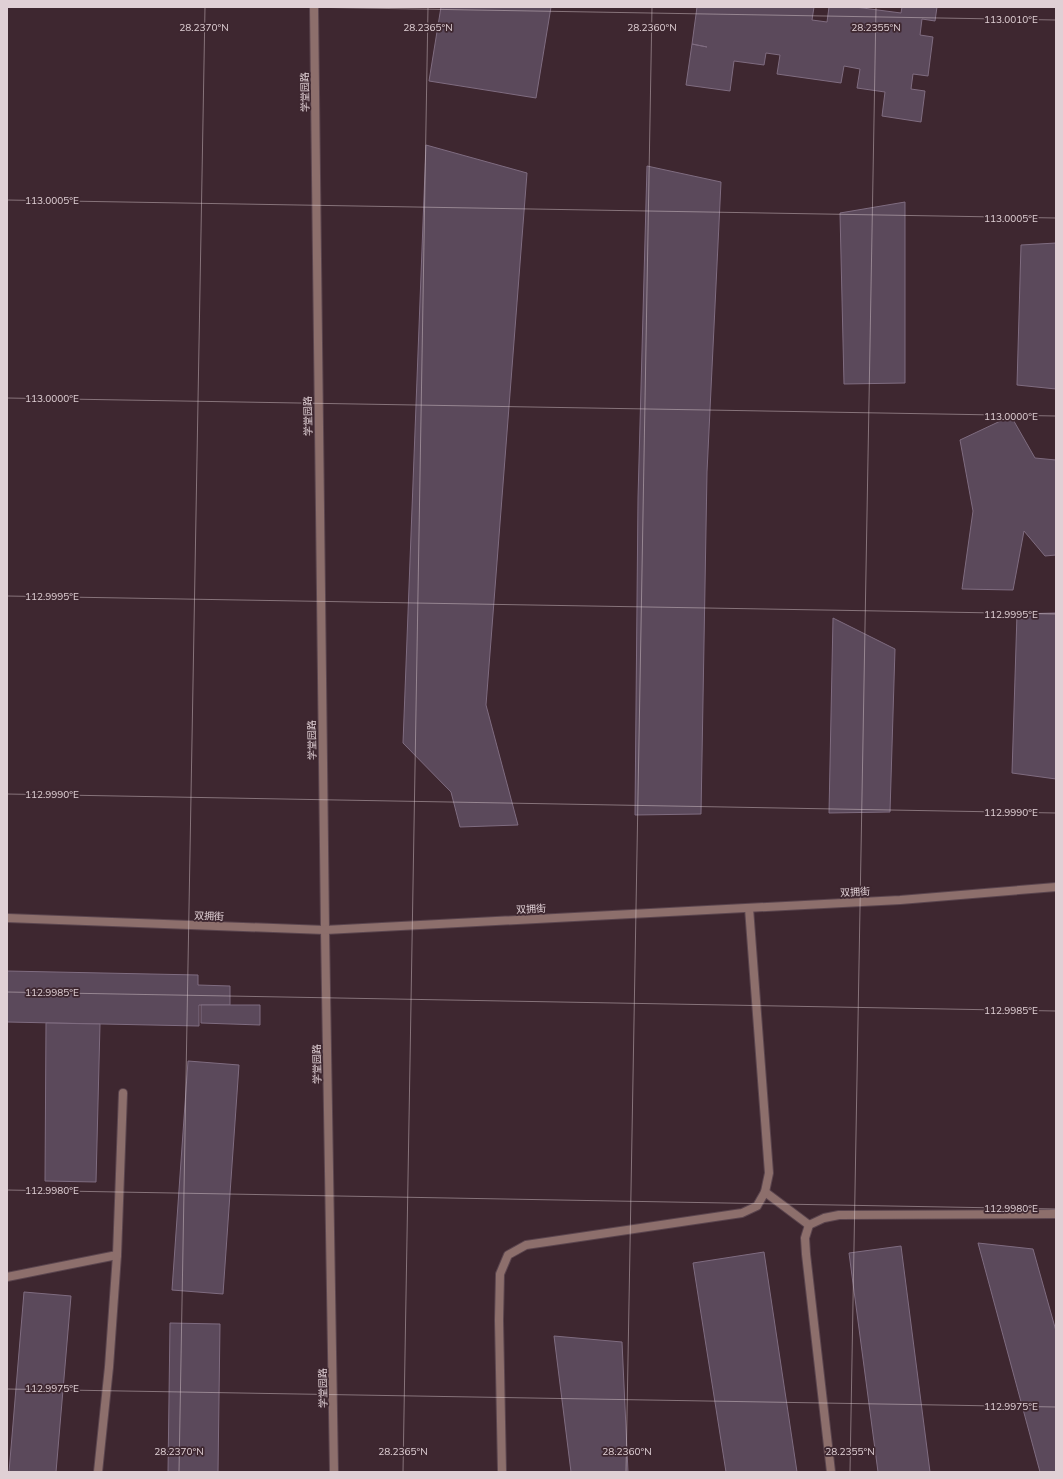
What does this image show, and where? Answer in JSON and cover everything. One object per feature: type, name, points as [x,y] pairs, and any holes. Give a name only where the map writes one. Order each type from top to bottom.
[{"type":"street","name":"学堂园路","points":[[314,7],[324,930],[334,1472]]},
{"type":"street","name":"双拥街","points":[[7,918],[324,930],[900,900],[1056,887]]},
{"type":"street","points":[[502,1472],[499,1320],[500,1274],[508,1256],[526,1245],[742,1213],[757,1206],[765,1192],[769,1173],[750,908]]},
{"type":"street","points":[[98,1472],[109,1367],[117,1255],[123,1093]]},
{"type":"street","points":[[765,1192],[809,1225]]},
{"type":"street","points":[[831,1472],[806,1254],[805,1238],[809,1225],[824,1218],[838,1215],[1056,1214]]},
{"type":"street","points":[[7,1277],[117,1255]]},
{"type":"building","points":[[441,7],[551,7],[536,98],[429,81]]},
{"type":"building","points":[[697,7],[814,7],[812,20],[827,22],[829,7],[855,7],[901,13],[902,7],[937,7],[935,21],[922,19],[920,35],[933,37],[928,76],[913,74],[911,89],[925,91],[921,122],[882,116],[885,92],[857,88],[860,69],[844,66],[841,83],[777,74],[780,55],[766,53],[764,65],[734,61],[730,91],[686,85]]},
{"type":"building","points":[[426,145],[527,173],[486,705],[518,825],[460,827],[451,792],[403,743]]},
{"type":"building","points":[[647,166],[721,182],[707,472],[701,814],[635,815],[638,498]]},
{"type":"building","points":[[905,202],[905,383],[844,384],[840,213]]},
{"type":"building","points":[[1056,243],[1056,389],[1017,385],[1021,245]]},
{"type":"building","points":[[1011,416],[1035,458],[1056,460],[1056,555],[1045,556],[1024,531],[1013,590],[962,589],[973,511],[960,440]]},
{"type":"building","points":[[1056,613],[1056,779],[1012,773],[1017,614]]},
{"type":"building","points":[[833,618],[895,649],[890,812],[829,813]]},
{"type":"building","points":[[7,971],[198,975],[198,985],[230,986],[230,1005],[199,1005],[199,1026],[7,1022]]},
{"type":"building","points":[[201,1005],[260,1005],[260,1025],[201,1023]]},
{"type":"building","points":[[46,1023],[100,1024],[96,1182],[45,1181]]},
{"type":"building","points":[[188,1061],[239,1065],[223,1294],[172,1290]]},
{"type":"building","points":[[978,1243],[1033,1249],[1056,1331],[1056,1472],[1040,1472]]},
{"type":"building","points":[[901,1246],[930,1472],[878,1472],[849,1253]]},
{"type":"building","points":[[764,1252],[797,1472],[726,1472],[693,1263]]},
{"type":"building","points":[[24,1292],[71,1296],[56,1472],[9,1472]]},
{"type":"building","points":[[170,1323],[220,1324],[218,1472],[168,1472]]},
{"type":"building","points":[[554,1336],[622,1342],[628,1472],[571,1472]]}]
